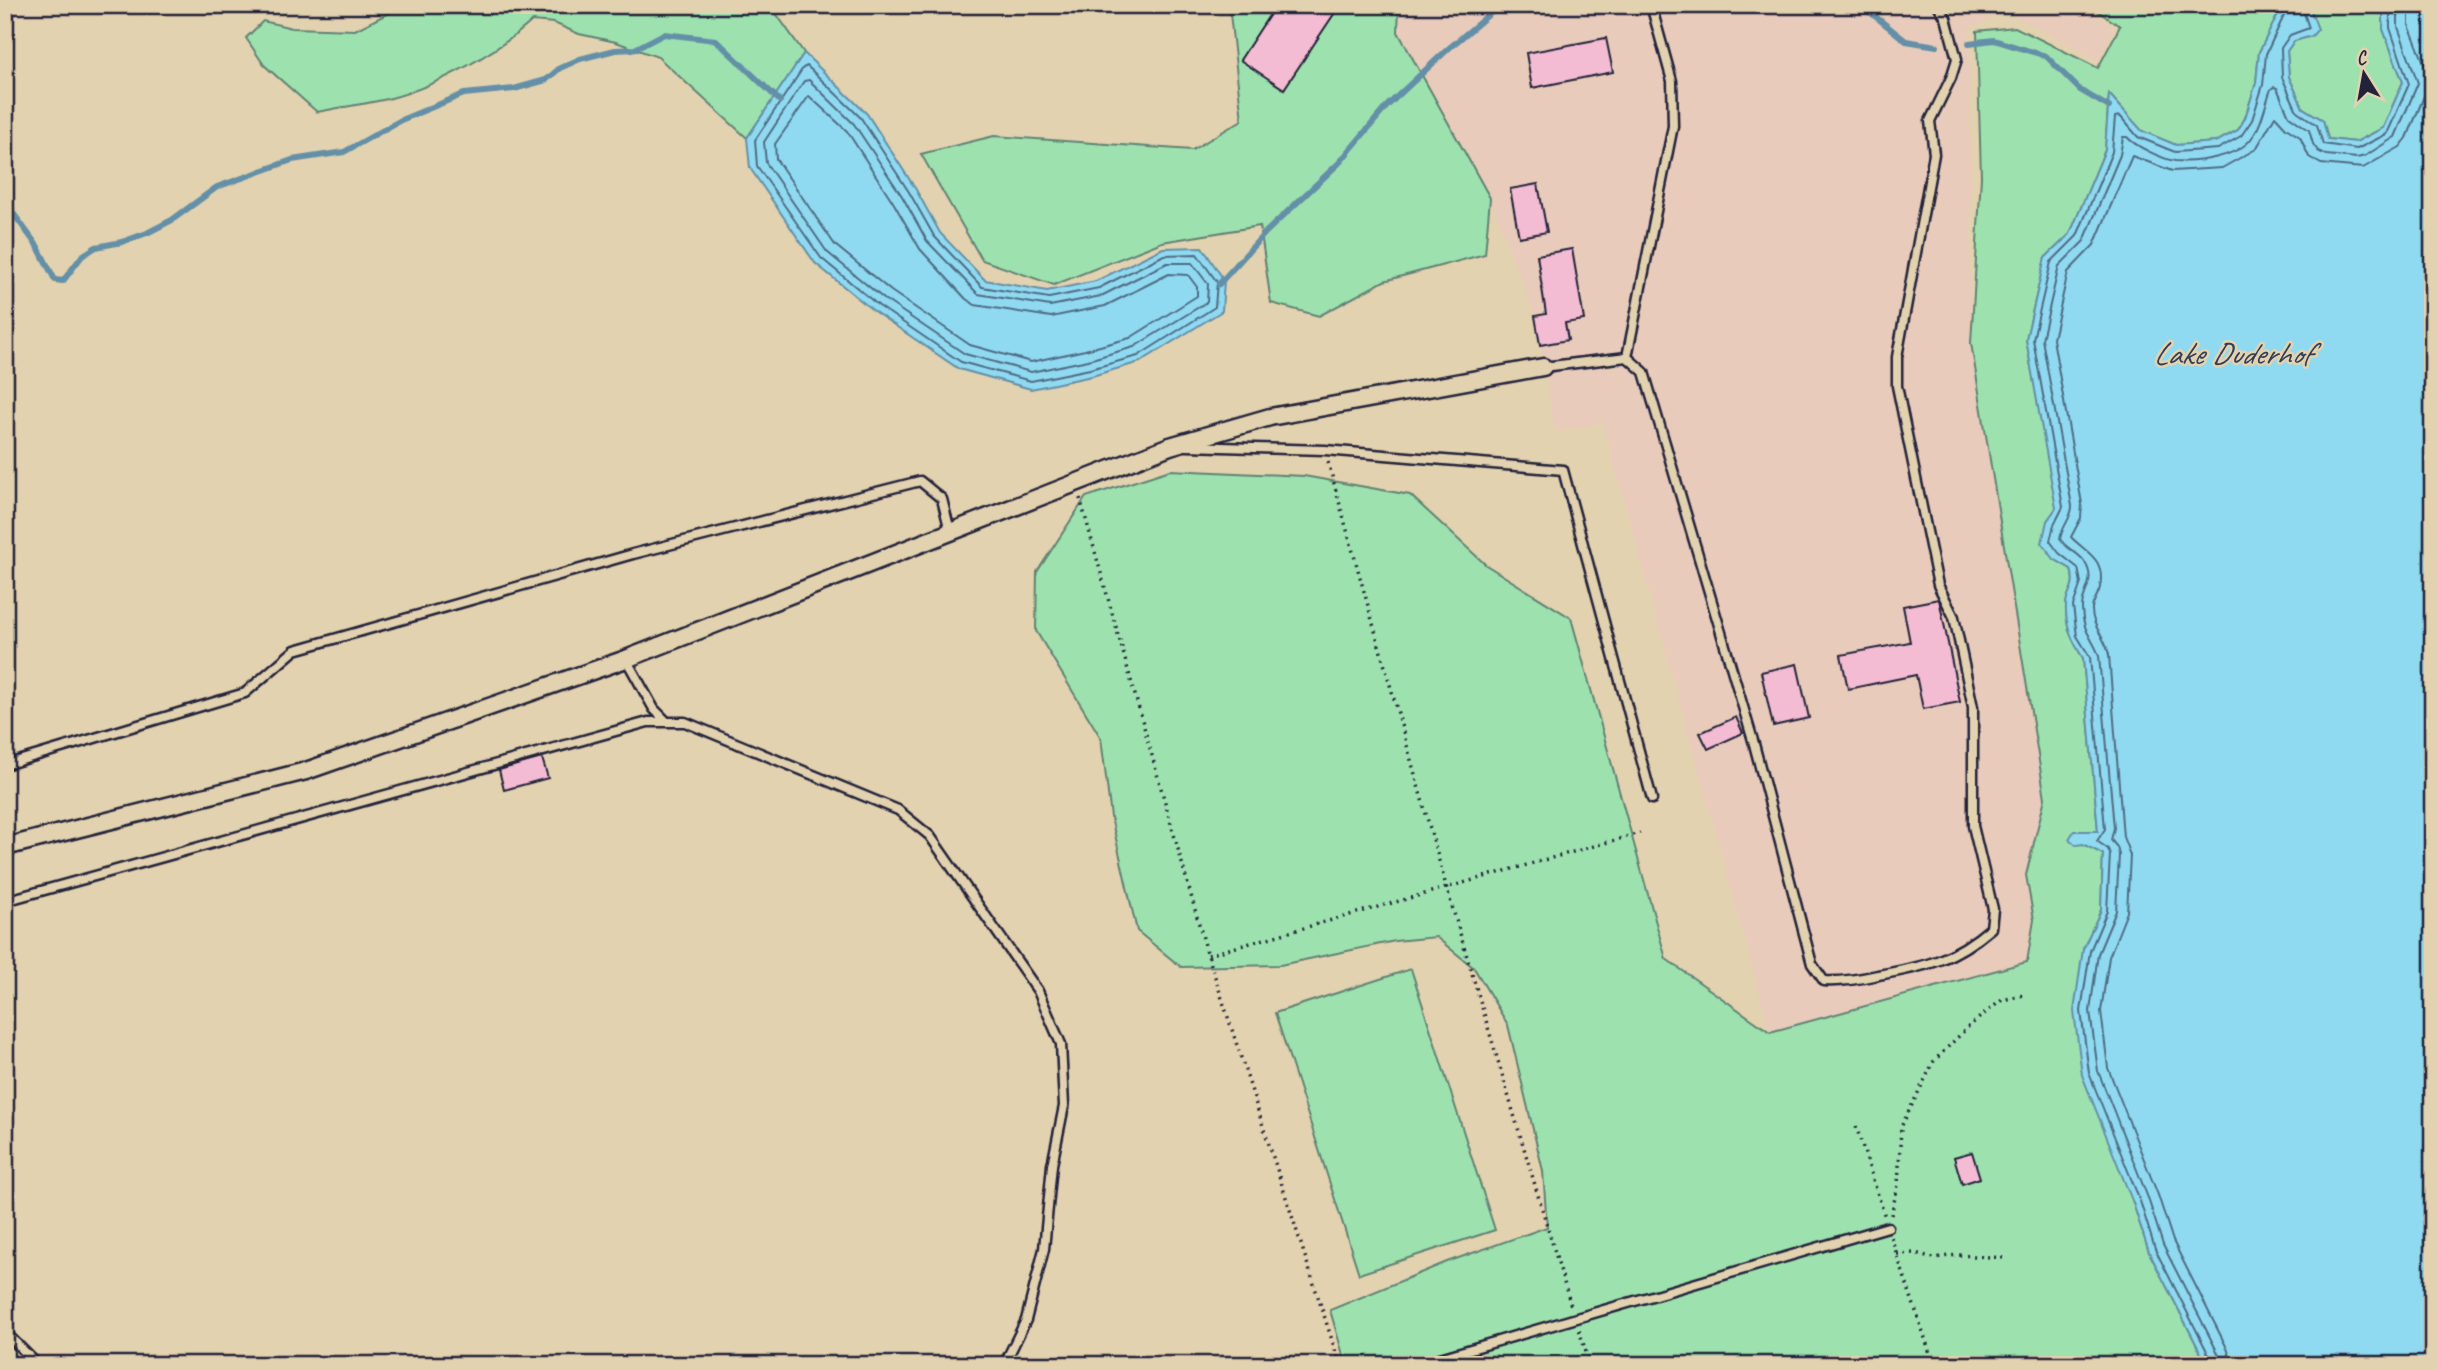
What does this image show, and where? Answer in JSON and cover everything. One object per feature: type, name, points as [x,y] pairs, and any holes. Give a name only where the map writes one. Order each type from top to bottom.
[{"type":"street","points":[[5,847],[306,771],[626,659],[1170,446],[1270,417],[1543,367]]},
{"type":"lane","points":[[1627,357],[1673,126],[1672,81],[1651,5]]},
{"type":"lane","points":[[1543,367],[1627,357],[1644,372],[1754,744],[1812,964],[1824,981],[1842,982],[1924,967],[1971,945],[1991,928],[1993,909],[1973,826],[1973,707],[1954,618],[1938,585],[1896,386],[1897,357],[1934,154],[1930,121],[1951,79],[1957,59],[1946,18],[1938,5]]},
{"type":"lane","points":[[1170,446],[1325,450],[1563,470],[1653,799]]},
{"type":"lane","points":[[5,765],[245,693],[295,650],[633,554],[920,481],[942,499],[950,531]]},
{"type":"lane","points":[[626,659],[654,709],[665,720]]},
{"type":"lane","points":[[5,901],[648,722],[665,720],[685,722],[898,810],[930,836],[1038,991],[1061,1044],[1065,1106],[1052,1165],[1044,1249],[1026,1320],[1004,1365]]},
{"type":"lane","points":[[1416,1365],[1888,1227]]},
{"type":"lane","points":[[5,1332],[38,1365]]},
{"type":"path","points":[[1325,450],[1446,887],[1590,1365]]},
{"type":"path","points":[[1075,483],[1208,955],[1340,1365]]},
{"type":"path","points":[[1208,955],[1640,833]]},
{"type":"path","points":[[1888,1227],[1898,1185],[1902,1127],[1934,1061],[1969,1026],[2002,1000],[2024,995]]},
{"type":"path","points":[[1856,1126],[1934,1365]]},
{"type":"path","points":[[1897,1254],[1915,1253],[1934,1258],[1958,1255],[2007,1258]]},
{"type":"shaded area","points":[[1399,5],[2081,5],[2114,28],[2099,60],[2006,12],[1970,28],[1971,343],[2045,798],[2026,875],[2034,920],[2027,962],[1770,1032],[1603,422],[1555,432],[1535,316],[1490,198],[1398,31]]},
{"type":"green space","points":[[399,5],[770,5],[804,53],[747,138],[658,57],[616,42],[579,34],[554,23],[532,21],[485,56],[447,77],[409,93],[317,112],[264,65],[246,38],[263,21],[292,28],[355,30],[393,11]]},
{"type":"green space","points":[[1229,5],[1399,5],[1398,32],[1490,198],[1485,254],[1384,281],[1319,316],[1271,303],[1260,226],[1162,242],[1054,285],[982,260],[921,154],[994,136],[1192,150],[1242,120]]},
{"type":"green space","points":[[2088,5],[2291,5],[2281,9],[2259,52],[2256,83],[2245,118],[2238,130],[2216,142],[2176,145],[2142,131],[2109,94],[2105,150],[2070,234],[2045,258],[2026,339],[2057,508],[2047,521],[2054,559],[2071,569],[2073,581],[2066,601],[2066,613],[2068,627],[2083,658],[2098,831],[2083,844],[2103,854],[2101,910],[2083,949],[2133,1203],[2149,1252],[2207,1365],[1346,1365],[1330,1310],[1447,1262],[1547,1227],[1543,1171],[1508,1025],[1474,968],[1436,937],[1395,941],[1280,965],[1181,967],[1137,931],[1111,817],[1101,738],[1036,631],[1037,572],[1086,497],[1170,470],[1304,476],[1410,495],[1486,565],[1571,618],[1666,959],[1770,1032],[2027,962],[2034,920],[2026,875],[2045,798],[1971,343],[1981,177],[1977,31],[2015,27],[2098,68],[2120,26]]},
{"type":"green space","points":[[2312,5],[2383,5],[2383,29],[2403,82],[2383,128],[2356,142],[2328,139],[2323,120],[2303,108],[2289,77],[2287,51],[2294,41],[2312,36]]},
{"type":"green space","points":[[1411,969],[1495,1230],[1359,1274],[1275,1013]]},
{"type":"water","name":"Lake Duderhof","points":[[2312,5],[2311,11],[2318,29],[2312,36],[2294,41],[2287,51],[2289,77],[2303,108],[2323,120],[2328,139],[2356,142],[2383,128],[2403,82],[2383,29],[2383,5],[2433,5],[2433,1365],[2207,1365],[2149,1252],[2133,1203],[2082,1075],[2074,1011],[2083,949],[2101,910],[2103,854],[2083,844],[2076,845],[2069,839],[2074,831],[2098,831],[2083,658],[2070,633],[2066,613],[2066,601],[2073,576],[2071,569],[2054,559],[2042,543],[2047,521],[2056,508],[2026,339],[2045,258],[2070,234],[2105,150],[2109,94],[2142,131],[2176,145],[2216,142],[2238,130],[2245,118],[2256,83],[2259,52],[2281,8]]},
{"type":"water","points":[[804,53],[867,114],[915,188],[940,233],[985,280],[1047,291],[1096,281],[1163,248],[1202,247],[1224,280],[1222,311],[1140,362],[1092,376],[1031,389],[959,369],[875,312],[815,263],[750,168],[747,138]]},
{"type":"building","points":[[1276,5],[1340,5],[1284,89],[1240,60]]},
{"type":"building","points":[[1606,38],[1613,72],[1532,88],[1526,53]]},
{"type":"building","points":[[1538,184],[1547,232],[1519,237],[1510,189]]},
{"type":"building","points":[[1572,249],[1584,320],[1565,323],[1568,340],[1540,345],[1535,316],[1546,314],[1537,255]]},
{"type":"building","points":[[1939,599],[1960,702],[1923,709],[1916,675],[1848,689],[1841,655],[1910,642],[1903,606]]},
{"type":"building","points":[[1797,664],[1809,718],[1773,726],[1761,672]]},
{"type":"building","points":[[1736,717],[1743,733],[1708,749],[1700,733]]},
{"type":"building","points":[[542,758],[548,778],[504,790],[499,770]]},
{"type":"building","points":[[1972,1152],[1980,1178],[1962,1184],[1954,1157]]},
{"type":"waterway","points":[[1219,284],[1266,232],[1339,163],[1387,106],[1500,5]]},
{"type":"waterway","points":[[1791,5],[1797,8],[1838,5]]},
{"type":"waterway","points":[[1861,5],[1906,41],[1937,46]]},
{"type":"waterway","points":[[5,202],[38,247],[55,280],[63,281],[82,256],[96,247],[147,233],[172,220],[217,187],[292,160],[344,152],[401,120],[464,94],[514,89],[546,80],[560,68],[580,59],[615,50],[635,49],[664,34],[716,40],[780,101]]},
{"type":"waterway","points":[[1969,43],[1994,40],[2046,56],[2080,90],[2109,107]]}]
